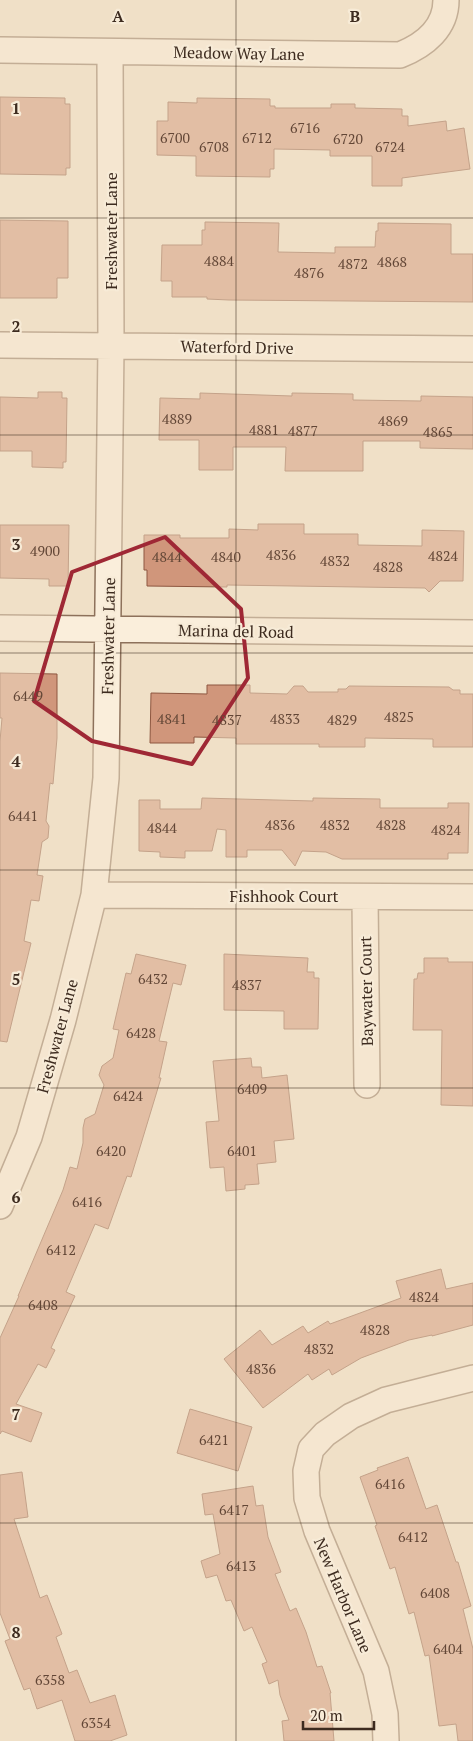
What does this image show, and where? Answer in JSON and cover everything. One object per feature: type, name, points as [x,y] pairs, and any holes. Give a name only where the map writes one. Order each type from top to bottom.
[{"type":"street","name":"Meadow Way Lane","points":[[0,50],[400,56],[417,48],[440,26],[446,8],[446,0]]},
{"type":"street","name":"Freshwater Lane","points":[[0,1206],[29,1137],[63,1020],[94,895],[106,778],[111,345],[110,52]]},
{"type":"street","name":"Waterford Drive","points":[[0,344],[473,349]]},
{"type":"street","name":"Marina del Road","points":[[0,628],[473,633]]},
{"type":"street","name":"Fishhook Court","points":[[94,895],[473,897]]},
{"type":"street","name":"Baywater Court","points":[[365,897],[367,1085]]},
{"type":"street","name":"New Harbor Lane","points":[[386,1741],[385,1714],[376,1672],[316,1531],[307,1498],[306,1471],[311,1449],[326,1434],[351,1416],[386,1400],[473,1378]]},
{"type":"highlighted area","points":[[165,537],[241,609],[248,678],[192,764],[92,741],[34,701],[72,572]]},
{"type":"building","points":[[0,97],[65,98],[65,104],[70,104],[70,168],[66,168],[66,175],[0,174]]},
{"type":"building","points":[[197,98],[270,99],[270,106],[275,106],[275,108],[331,108],[331,104],[355,104],[355,108],[402,109],[402,116],[408,116],[408,126],[446,121],[447,131],[464,128],[470,169],[402,178],[402,186],[372,186],[372,156],[330,156],[330,150],[274,149],[274,169],[270,169],[270,177],[196,176],[196,156],[157,155],[157,121],[168,121],[168,102],[197,103]]},
{"type":"building","points":[[0,220],[68,221],[68,278],[57,278],[57,298],[0,298]]},
{"type":"building","points":[[205,222],[279,223],[278,252],[335,253],[335,247],[375,247],[378,223],[451,224],[451,254],[473,254],[473,302],[229,300],[207,299],[207,297],[172,297],[172,281],[161,281],[162,245],[202,245],[202,230],[205,230]]},
{"type":"building","points":[[38,392],[62,392],[62,398],[67,398],[66,462],[63,462],[63,468],[32,467],[32,451],[0,451],[0,397],[38,398]]},
{"type":"building","points":[[200,393],[292,396],[292,393],[353,394],[353,400],[421,401],[421,396],[473,397],[473,449],[420,448],[420,441],[363,441],[363,471],[285,471],[286,447],[233,447],[233,470],[199,470],[199,440],[159,440],[160,398],[200,399]]},
{"type":"building","points":[[258,524],[304,524],[304,534],[358,534],[358,545],[422,546],[422,530],[464,531],[463,581],[440,581],[429,592],[425,588],[227,585],[227,587],[147,586],[147,570],[144,570],[144,535],[180,535],[180,538],[229,538],[229,529],[258,530]]},
{"type":"building","points":[[0,525],[69,525],[68,586],[49,586],[49,579],[0,578]]},
{"type":"building","points":[[0,673],[57,674],[57,738],[53,784],[50,783],[46,821],[49,826],[48,838],[42,842],[37,875],[43,876],[39,901],[31,900],[24,941],[31,943],[7,1042],[0,1041],[0,741],[2,718],[0,718]]},
{"type":"building","points":[[207,685],[250,685],[250,693],[287,694],[294,686],[303,686],[308,692],[338,692],[338,689],[346,689],[349,686],[449,687],[453,690],[460,690],[460,694],[473,694],[473,747],[433,747],[433,739],[365,738],[365,747],[319,747],[319,744],[236,744],[236,738],[194,737],[194,743],[150,743],[151,693],[207,694]]},
{"type":"building","points":[[202,798],[313,801],[313,798],[380,799],[380,808],[448,808],[448,803],[469,803],[468,853],[448,853],[448,859],[342,859],[326,852],[302,851],[295,866],[282,850],[247,850],[247,857],[226,857],[226,830],[217,829],[212,851],[185,851],[185,858],[160,857],[160,852],[139,851],[139,800],[160,800],[160,809],[201,809]]},
{"type":"building","points":[[136,954],[186,965],[181,985],[173,983],[159,1041],[167,1042],[159,1078],[161,1078],[131,1177],[127,1176],[108,1229],[95,1224],[66,1292],[75,1296],[51,1348],[55,1350],[46,1368],[38,1364],[16,1404],[42,1413],[31,1442],[2,1431],[0,1434],[0,1338],[63,1190],[70,1167],[77,1169],[83,1143],[85,1119],[95,1114],[104,1085],[99,1075],[102,1066],[113,1058],[119,1030],[113,1029],[126,973],[131,974]]},
{"type":"building","points":[[224,954],[308,958],[307,972],[314,972],[314,978],[319,978],[318,1029],[284,1029],[284,1011],[224,1010]]},
{"type":"building","points":[[424,958],[448,958],[448,962],[473,962],[473,1106],[441,1105],[442,1030],[413,1030],[414,979],[417,979],[418,973],[424,973]]},
{"type":"building","points":[[251,1058],[252,1067],[261,1067],[262,1078],[287,1075],[294,1139],[274,1141],[276,1162],[257,1164],[259,1184],[245,1185],[245,1189],[226,1191],[224,1167],[210,1168],[206,1122],[219,1121],[213,1061]]},
{"type":"building","points":[[441,1269],[446,1289],[473,1283],[473,1325],[409,1340],[361,1358],[332,1375],[329,1369],[312,1380],[308,1374],[263,1408],[224,1359],[260,1330],[272,1345],[303,1326],[308,1333],[328,1321],[330,1324],[401,1298],[396,1281]]},
{"type":"building","points":[[190,1409],[252,1427],[238,1471],[177,1453]]},
{"type":"building","points":[[408,1457],[426,1509],[437,1505],[456,1562],[458,1562],[471,1606],[463,1609],[473,1649],[473,1741],[458,1741],[456,1724],[439,1726],[429,1655],[425,1656],[414,1612],[409,1614],[395,1567],[390,1569],[360,1477],[378,1470],[377,1468]]},
{"type":"building","points":[[22,1472],[28,1517],[14,1519],[40,1598],[47,1595],[62,1634],[56,1637],[69,1673],[77,1670],[90,1703],[115,1695],[127,1735],[110,1741],[75,1741],[62,1700],[37,1709],[30,1688],[24,1690],[5,1641],[10,1639],[0,1613],[0,1475]]},
{"type":"building","points":[[253,1486],[256,1506],[263,1505],[268,1537],[281,1572],[275,1574],[290,1611],[296,1608],[317,1667],[322,1666],[331,1693],[334,1741],[284,1741],[282,1721],[289,1720],[280,1695],[278,1680],[269,1684],[262,1664],[267,1662],[252,1627],[244,1631],[231,1600],[226,1601],[217,1575],[206,1578],[201,1561],[220,1554],[213,1514],[205,1515],[202,1494]]}]
